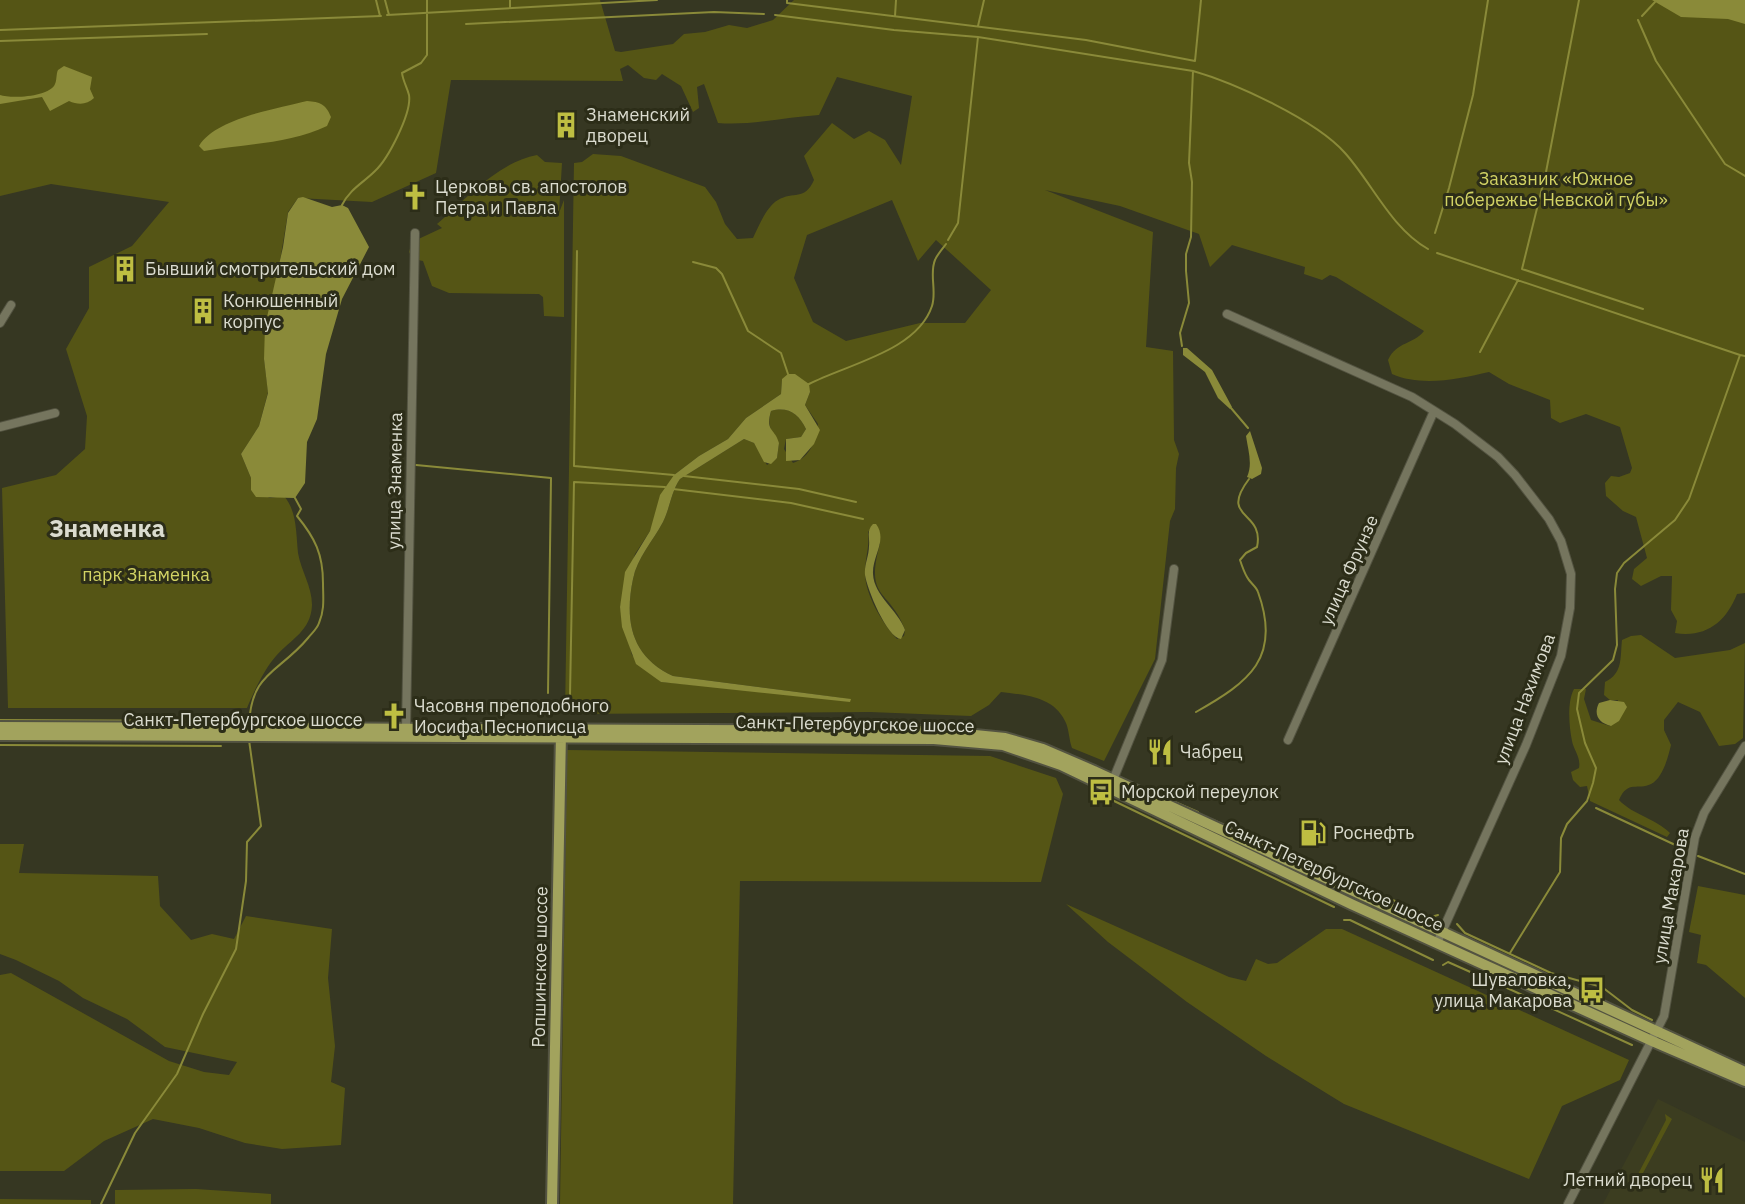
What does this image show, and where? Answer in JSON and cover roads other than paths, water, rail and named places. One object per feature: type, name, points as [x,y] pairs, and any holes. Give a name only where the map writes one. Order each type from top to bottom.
[{"type":"main road","name":"Санкт-Петербургское шоссе","points":[[0,727],[235,732]]},
{"type":"main road","name":"Санкт-Петербургское шоссе","points":[[265,732],[406,729],[561,734],[972,733],[1005,738],[1032,746],[1113,780],[1745,1072]]},
{"type":"main road","name":"Санкт-Петербургское шоссе","points":[[0,735],[235,732],[561,734],[934,739],[1003,745],[1061,765],[1437,943],[1745,1081]]},
{"type":"main road","name":"Ропшинское шоссе","points":[[552,1204],[561,734]]},
{"type":"street","name":"улица Знаменка","points":[[406,729],[415,233]]},
{"type":"street","points":[[0,323],[11,305]]},
{"type":"street","name":"улица Нахимова","points":[[1227,314],[1412,397],[1481,442],[1515,475],[1549,519],[1562,541],[1571,574],[1570,608],[1561,656],[1526,746],[1437,943]]},
{"type":"street","name":"улица Фрунзе","points":[[1288,740],[1434,411]]},
{"type":"street","points":[[0,427],[55,412]]},
{"type":"street","points":[[1113,780],[1162,660],[1174,569]]},
{"type":"street","name":"улица Макарова","points":[[1568,1204],[1657,1031],[1665,1007],[1698,825],[1745,746]]},
{"type":"waterway","points":[[376,0],[380,16]]},
{"type":"waterway","points":[[385,0],[389,15]]},
{"type":"waterway","points":[[342,205],[353,190],[380,165],[403,124],[409,95],[402,73],[421,63],[427,55],[427,0]]},
{"type":"waterway","points":[[510,0],[510,7]]},
{"type":"waterway","points":[[387,15],[657,0]]},
{"type":"waterway","points":[[787,0],[787,3],[1086,40],[1195,61],[1201,0]]},
{"type":"waterway","points":[[895,16],[896,0]]},
{"type":"waterway","points":[[978,26],[984,0]]},
{"type":"waterway","points":[[1435,233],[1473,95],[1488,0]]},
{"type":"waterway","points":[[1579,0],[1546,172],[1522,269],[1643,309]]},
{"type":"waterway","points":[[1642,16],[1655,2]]},
{"type":"waterway","points":[[466,24],[714,12],[764,14]]},
{"type":"waterway","points":[[775,15],[894,30],[978,37],[1193,71],[1230,84],[1274,104],[1332,140],[1355,165],[1403,229],[1428,249]]},
{"type":"waterway","points":[[0,30],[381,16]]},
{"type":"waterway","points":[[1638,20],[1656,61],[1725,164],[1745,176]]},
{"type":"waterway","points":[[0,41],[207,34]]},
{"type":"waterway","points":[[948,240],[958,223],[978,37]]},
{"type":"waterway","points":[[1182,346],[1180,333],[1189,303],[1186,254],[1191,237],[1192,182],[1189,163],[1193,71]]},
{"type":"waterway","points":[[809,384],[880,354],[912,334],[924,321],[932,306],[933,265],[946,244]]},
{"type":"waterway","points":[[577,251],[574,466],[674,475]]},
{"type":"waterway","points":[[1437,253],[1740,355]]},
{"type":"waterway","points":[[693,262],[716,268],[722,274],[748,331],[781,353],[788,374]]},
{"type":"waterway","points":[[1480,352],[1518,280]]},
{"type":"waterway","points":[[1510,953],[1560,872],[1561,838],[1567,824],[1587,801],[1593,783],[1596,768],[1585,743],[1577,709],[1579,693],[1613,660],[1617,645],[1615,589],[1617,573],[1624,563],[1675,520],[1689,499],[1740,355],[1745,356]]},
{"type":"waterway","points":[[1231,408],[1248,428]]},
{"type":"waterway","points":[[416,465],[551,478],[548,693]]},
{"type":"waterway","points":[[684,476],[799,489],[856,502]]},
{"type":"waterway","points":[[1196,712],[1231,690],[1245,678],[1256,666],[1263,651],[1266,634],[1264,615],[1257,590],[1247,577],[1240,560],[1246,553],[1257,547],[1258,535],[1255,527],[1240,509],[1238,502],[1249,479]]},
{"type":"waterway","points":[[570,695],[574,482],[665,487]]},
{"type":"waterway","points":[[673,489],[791,503],[863,519]]},
{"type":"waterway","points":[[249,725],[251,707],[261,683],[314,631],[322,613],[323,573],[320,555],[309,532],[297,516],[301,509],[295,498]]},
{"type":"waterway","points":[[0,720],[234,721]]},
{"type":"waterway","points":[[101,1204],[135,1133],[177,1074],[203,1014],[236,949],[246,881],[247,842],[261,826],[249,740]]},
{"type":"waterway","points":[[0,745],[221,746]]},
{"type":"waterway","points":[[1112,800],[1334,907]]},
{"type":"waterway","points":[[1175,802],[1198,812]]},
{"type":"waterway","points":[[1596,808],[1686,850]]},
{"type":"waterway","points":[[1211,819],[1431,917],[1438,915]]},
{"type":"waterway","points":[[1698,856],[1745,874]]},
{"type":"waterway","points":[[1344,920],[1350,920],[1433,960]]},
{"type":"waterway","points":[[1457,924],[1465,933],[1551,973],[1602,987],[1632,1010],[1652,1020]]},
{"type":"waterway","points":[[1443,965],[1448,962],[1495,983]]},
{"type":"waterway","points":[[1490,997],[1496,983],[1632,1045]]},
{"type":"place","name":"Знаменский дворец","points":[[566,125]]},
{"type":"place","name":"Церковь св. апостолов Петра и Павла","points":[[415,197]]},
{"type":"place","name":"Бывший смотрительский дом","points":[[125,269]]},
{"type":"place","name":"Конюшенный корпус","points":[[203,311]]},
{"type":"place","name":"Часовня преподобного Иосифа Песнописца","points":[[394,716]]},
{"type":"place","name":"Чабрец","points":[[1160,752]]},
{"type":"place","name":"Морской переулок","points":[[1101,792]]},
{"type":"place","name":"Роснефть","points":[[1313,833]]},
{"type":"place","name":"Шуваловка, улица Макарова","points":[[1592,990]]},
{"type":"place","name":"Летний дворец","points":[[1712,1180]]},
{"type":"district","name":"Знаменка","points":[[107,529]]},
{"type":"park label","name":"Заказник «Южное побережье Невской губы»","points":[[1556,189]]},
{"type":"park label","name":"парк Знаменка","points":[[146,575]]}]
